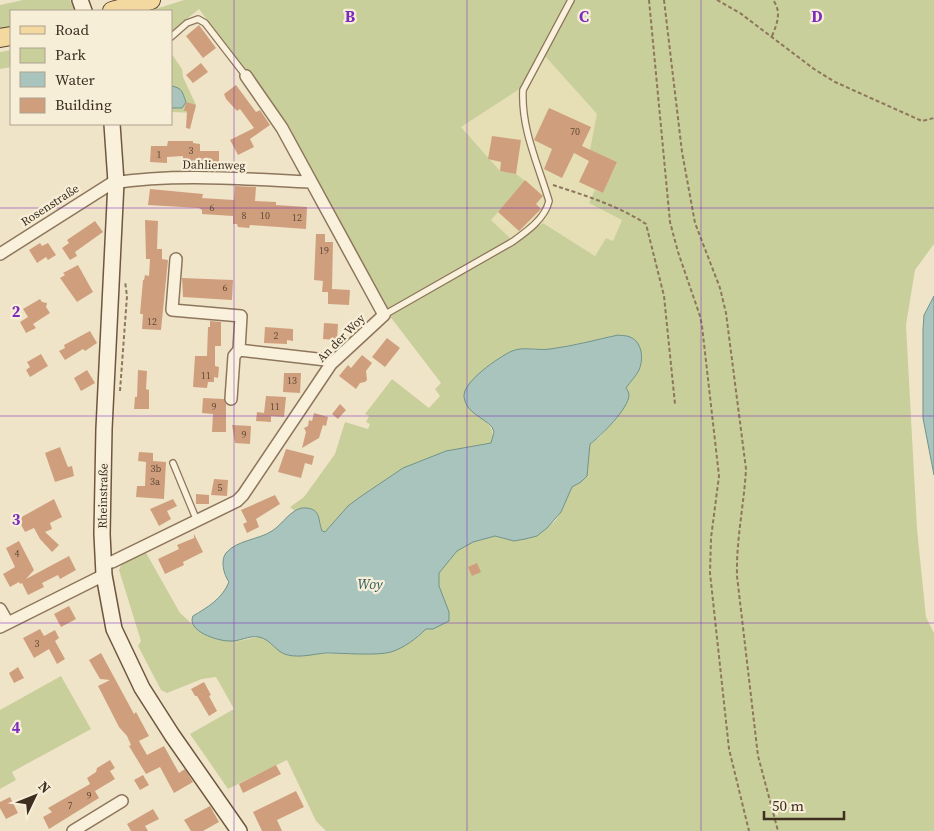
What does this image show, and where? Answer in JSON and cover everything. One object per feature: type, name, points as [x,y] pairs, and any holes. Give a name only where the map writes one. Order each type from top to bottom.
[{"type":"main road","points":[[116,10],[151,0]]},
{"type":"main road","name":"Rheinstraße","points":[[112,125],[116,182],[104,429],[103,570],[114,628],[142,688],[172,735],[239,831]]},
{"type":"street","name":"An der Woy","points":[[4,625],[103,570],[112,562],[232,505],[243,495],[332,364],[384,315],[282,128],[246,76]]},
{"type":"street","name":"Dahlienweg","points":[[116,182],[199,177],[310,182]]},
{"type":"street","name":"Rosenstraße","points":[[0,254],[106,186],[116,182]]},
{"type":"street","points":[[176,259],[172,310],[242,316],[239,350],[234,356],[231,399]]},
{"type":"street","points":[[239,350],[326,360],[332,364]]},
{"type":"street","points":[[0,609],[4,625]]},
{"type":"street","points":[[73,831],[122,801]]},
{"type":"lane","points":[[384,315],[523,234],[548,208],[549,201],[544,182],[526,131],[522,106],[523,90],[571,0]]},
{"type":"lane","name":"An der Woy","points":[[172,36],[187,23],[198,19],[205,23],[246,76]]},
{"type":"lane","points":[[173,463],[197,522]]},
{"type":"path","points":[[649,0],[670,222],[700,316],[718,458],[718,490],[711,538],[710,574],[729,749],[749,831]]},
{"type":"path","points":[[664,0],[682,152],[695,223],[720,288],[726,313],[746,469],[745,492],[736,552],[737,576],[758,756],[778,831]]},
{"type":"path","points":[[717,0],[740,13],[814,69],[836,82],[922,121],[934,118]]},
{"type":"path","points":[[772,36],[779,18],[776,3],[773,0]]},
{"type":"path","points":[[544,182],[588,196],[646,224],[664,296],[675,404]]},
{"type":"path","points":[[119,399],[127,296],[125,280]]},
{"type":"shaded area","points":[[540,53],[544,55],[597,114],[617,162],[603,193],[622,220],[613,241],[606,238],[595,256],[544,223],[515,243],[491,220],[525,180],[500,171],[461,127],[521,88]]},
{"type":"green space","points":[[23,0],[70,0],[74,10],[10,10],[10,26],[0,29],[0,5]]},
{"type":"green space","points":[[184,0],[568,0],[521,88],[461,127],[500,171],[516,174],[525,181],[491,220],[512,240],[386,311],[285,125],[199,9],[172,31],[172,10],[152,10]]},
{"type":"green space","points":[[573,0],[934,0],[934,244],[915,270],[906,325],[917,529],[926,617],[934,633],[934,831],[326,831],[316,821],[287,760],[228,789],[190,734],[234,709],[216,677],[202,679],[167,693],[161,690],[138,646],[141,641],[119,570],[123,561],[145,551],[180,613],[200,631],[218,639],[238,641],[259,637],[268,640],[286,655],[391,652],[418,637],[426,628],[443,598],[439,586],[439,573],[457,551],[473,542],[495,536],[514,541],[537,536],[555,521],[572,487],[581,482],[588,467],[590,444],[600,437],[617,417],[626,388],[639,371],[642,356],[618,335],[548,350],[524,348],[474,413],[489,425],[493,433],[491,443],[446,451],[403,468],[348,506],[325,532],[322,531],[320,520],[308,508],[295,511],[290,507],[304,497],[335,454],[345,422],[368,429],[370,424],[366,422],[369,416],[365,414],[392,379],[429,408],[440,396],[435,389],[441,383],[389,315],[515,243],[543,223],[595,256],[606,238],[613,241],[622,220],[589,203],[595,190],[603,193],[617,162],[590,150],[597,114],[544,55]]},
{"type":"green space","points":[[10,50],[10,67],[0,69],[0,52]]},
{"type":"green space","points":[[172,54],[182,69],[183,77],[196,105],[194,113],[172,112]]},
{"type":"green space","points":[[61,676],[91,729],[12,772],[16,780],[0,789],[0,710]]},
{"type":"water","points":[[172,86],[180,89],[183,93],[186,102],[182,108],[172,108]]},
{"type":"water","points":[[934,296],[934,475],[923,418],[923,329],[924,315]]},
{"type":"water","name":"Woy","points":[[618,335],[630,337],[638,343],[642,357],[640,368],[626,388],[629,395],[628,401],[620,414],[590,444],[587,476],[572,487],[561,512],[537,536],[514,541],[495,536],[473,542],[457,551],[439,573],[439,586],[449,612],[449,621],[433,629],[426,629],[401,648],[391,652],[369,654],[326,653],[307,656],[284,654],[267,640],[259,637],[224,641],[198,631],[194,626],[193,616],[214,602],[226,588],[229,582],[224,572],[223,560],[226,553],[236,545],[272,531],[292,513],[301,508],[311,509],[317,513],[322,531],[325,532],[348,506],[403,468],[446,451],[491,443],[494,432],[492,427],[471,411],[464,397],[465,391],[475,377],[499,359],[512,351],[550,349]]},
{"type":"building","points":[[199,25],[216,48],[203,58],[186,36]]},
{"type":"building","points":[[201,63],[208,72],[193,83],[186,75]]},
{"type":"building","points":[[236,85],[256,112],[260,110],[270,125],[250,139],[254,147],[238,155],[230,140],[254,128],[240,109],[237,111],[226,99],[224,94]]},
{"type":"building","points":[[186,102],[196,105],[190,129],[186,128],[187,111],[184,111]]},
{"type":"building","points":[[549,108],[591,127],[582,146],[617,162],[603,193],[579,182],[589,161],[574,153],[562,178],[544,169],[552,149],[534,140]]},
{"type":"building","points":[[492,136],[521,140],[516,174],[500,171],[501,162],[488,159]]},
{"type":"building","points":[[168,141],[193,141],[193,143],[200,144],[200,151],[219,151],[219,162],[183,163],[183,156],[167,157],[167,163],[150,162],[151,146],[167,146]]},
{"type":"building","points":[[525,180],[543,196],[536,204],[541,209],[519,231],[498,212]]},
{"type":"building","points":[[235,186],[256,187],[255,201],[276,202],[276,205],[307,207],[306,229],[250,225],[249,228],[238,227],[237,224],[233,224],[233,216],[202,214],[202,210],[199,208],[148,205],[150,189],[203,194],[202,198],[234,200]]},
{"type":"building","points":[[145,220],[158,221],[157,249],[162,249],[162,259],[168,260],[161,330],[142,329],[143,314],[140,314],[143,280],[145,275],[149,276],[150,259],[146,259]]},
{"type":"building","points":[[95,221],[103,232],[75,252],[77,256],[70,260],[62,248],[69,243],[67,240]]},
{"type":"building","points":[[316,234],[325,234],[325,242],[333,242],[332,289],[350,290],[349,305],[328,304],[328,292],[322,292],[323,281],[314,280]]},
{"type":"building","points":[[40,243],[42,246],[48,243],[56,255],[48,260],[46,257],[37,263],[29,250]]},
{"type":"building","points":[[78,265],[93,292],[77,302],[60,278],[65,275],[63,273]]},
{"type":"building","points":[[182,278],[233,280],[232,300],[183,297]]},
{"type":"building","points":[[40,299],[42,302],[47,303],[46,307],[50,313],[33,324],[36,328],[26,333],[20,322],[28,317],[23,309]]},
{"type":"building","points":[[210,321],[221,322],[221,346],[215,346],[215,366],[219,367],[218,378],[214,377],[214,382],[208,382],[207,388],[193,387],[195,356],[207,356]]},
{"type":"building","points":[[324,323],[338,324],[337,340],[323,339]]},
{"type":"building","points":[[265,327],[293,329],[293,341],[287,340],[287,344],[264,343]]},
{"type":"building","points":[[90,331],[97,343],[65,360],[59,351],[65,348],[64,345]]},
{"type":"building","points":[[387,338],[400,348],[385,367],[372,357]]},
{"type":"building","points":[[41,354],[48,366],[30,377],[26,370],[30,367],[27,362]]},
{"type":"building","points":[[362,355],[372,363],[366,371],[367,380],[360,383],[356,389],[339,376],[348,365],[351,368]]},
{"type":"building","points":[[87,370],[95,383],[81,391],[74,378]]},
{"type":"building","points":[[138,370],[147,371],[146,389],[149,390],[149,409],[134,409],[135,397],[137,397]]},
{"type":"building","points":[[284,373],[301,373],[300,393],[283,392]]},
{"type":"building","points":[[266,396],[286,397],[284,417],[271,416],[271,422],[256,421],[257,412],[264,413]]},
{"type":"building","points":[[203,398],[224,399],[226,404],[226,432],[212,432],[213,414],[202,413]]},
{"type":"building","points":[[340,404],[346,410],[338,419],[332,414]]},
{"type":"building","points":[[314,413],[328,417],[326,426],[323,425],[319,438],[302,448],[306,432],[304,428],[308,426],[309,420],[312,421]]},
{"type":"building","points":[[232,425],[251,426],[250,444],[235,443]]},
{"type":"building","points":[[60,447],[68,467],[72,466],[74,476],[55,482],[45,453]]},
{"type":"building","points":[[286,449],[314,456],[312,465],[305,463],[301,478],[278,472]]},
{"type":"building","points":[[139,452],[153,453],[153,461],[166,462],[164,499],[136,497],[137,486],[145,486],[146,462],[138,461]]},
{"type":"building","points":[[214,479],[228,480],[227,496],[211,495]]},
{"type":"building","points":[[196,494],[209,495],[209,504],[196,504]]},
{"type":"building","points":[[275,495],[280,504],[256,519],[259,527],[247,533],[243,524],[247,522],[241,510]]},
{"type":"building","points":[[54,499],[62,517],[50,523],[52,529],[45,532],[59,545],[52,552],[40,539],[34,528],[25,532],[18,519]]},
{"type":"building","points":[[173,499],[177,506],[167,511],[171,519],[159,526],[150,509]]},
{"type":"building","points":[[194,534],[203,552],[183,562],[184,565],[165,574],[158,559],[179,549],[177,545],[194,538]]},
{"type":"building","points":[[19,541],[34,570],[26,579],[69,556],[76,570],[60,579],[58,575],[42,583],[44,587],[28,595],[22,583],[20,584],[19,582],[10,587],[3,574],[15,567],[6,548]]},
{"type":"building","points":[[477,563],[481,572],[472,576],[468,567]]},
{"type":"building","points":[[69,606],[76,619],[61,627],[54,614]]},
{"type":"building","points":[[40,629],[44,636],[55,630],[59,638],[55,641],[65,659],[57,664],[49,649],[34,658],[23,638]]},
{"type":"building","points":[[101,653],[134,714],[136,712],[149,736],[139,741],[147,755],[164,746],[179,773],[185,769],[193,782],[174,793],[160,767],[146,774],[129,746],[131,745],[127,736],[119,727],[98,686],[110,680],[100,679],[89,660]]},
{"type":"building","points":[[18,667],[24,678],[14,683],[9,673]]},
{"type":"building","points":[[204,682],[217,711],[209,716],[191,689]]},
{"type":"building","points":[[110,760],[115,768],[110,771],[115,779],[95,791],[99,798],[49,829],[43,817],[52,812],[48,808],[90,784],[87,778],[96,772],[97,768]]},
{"type":"building","points":[[276,765],[281,774],[243,793],[239,784]]},
{"type":"building","points":[[143,775],[149,785],[140,790],[134,780]]},
{"type":"building","points":[[296,791],[304,807],[277,820],[282,831],[262,831],[253,812]]},
{"type":"building","points":[[10,797],[18,813],[6,819],[0,808],[0,802]]},
{"type":"building","points":[[210,806],[219,822],[203,831],[191,831],[184,820]]},
{"type":"building","points":[[153,809],[159,819],[145,826],[148,831],[131,831],[127,824]]}]
